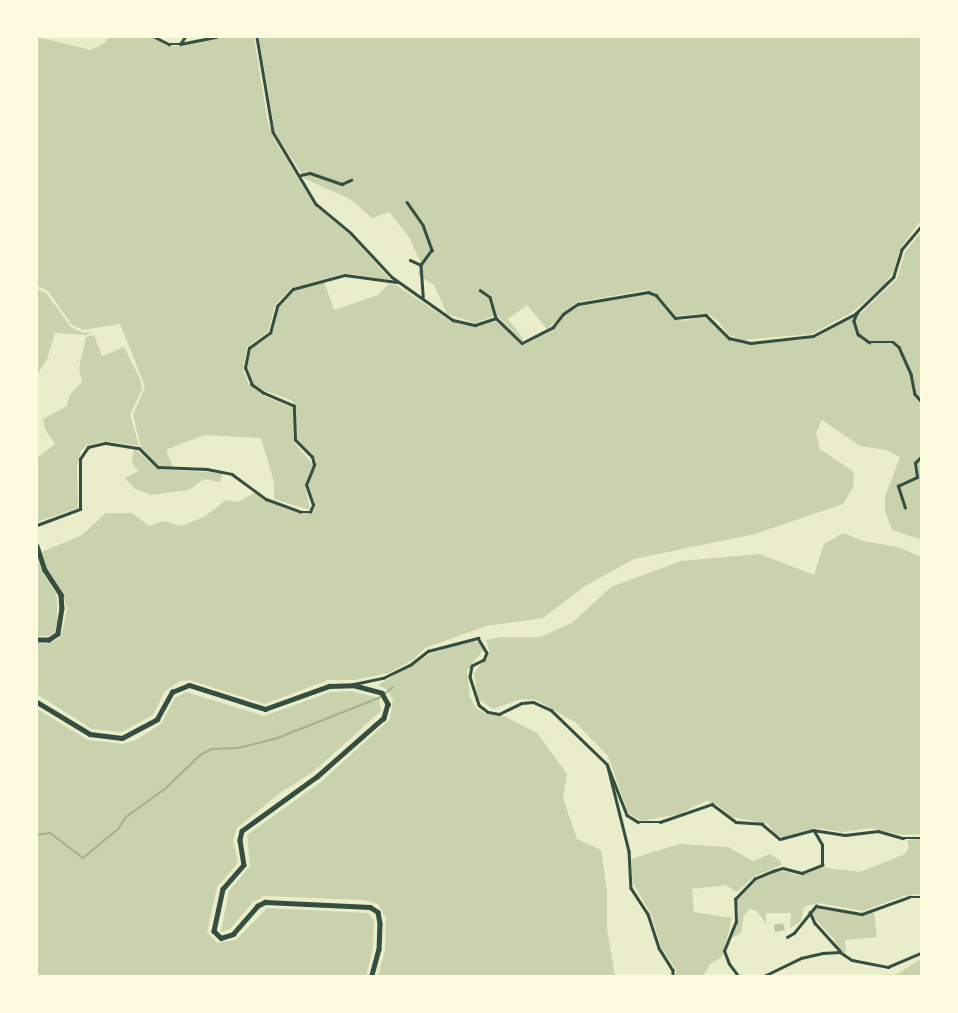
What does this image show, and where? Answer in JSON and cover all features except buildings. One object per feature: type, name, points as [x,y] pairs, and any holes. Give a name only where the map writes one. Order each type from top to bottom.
[{"type":"main road","points":[[37,546],[45,570],[61,595],[62,608],[58,634],[50,640],[37,639]]},
{"type":"main road","points":[[37,702],[90,734],[122,738],[157,719],[170,695],[182,687],[198,687],[265,709],[329,686],[353,685],[384,694],[388,704],[387,713],[317,777],[242,831],[240,840],[244,864],[223,889],[214,931],[221,938],[233,934],[257,906],[265,902],[370,907],[378,912],[380,923],[379,949],[372,976]]},
{"type":"street","points":[[155,37],[169,44],[216,37]]},
{"type":"street","points":[[257,37],[273,132],[301,174],[318,207],[345,227],[378,265],[453,320],[478,325],[496,318]]},
{"type":"street","points":[[180,44],[186,38]]},
{"type":"street","points":[[301,174],[310,173],[338,184],[351,180]]},
{"type":"street","points":[[407,202],[430,238],[432,250],[421,265],[423,297]]},
{"type":"street","points":[[480,290],[490,297],[496,318],[523,343],[554,327],[563,314],[578,304],[648,292],[656,295],[673,317],[683,319],[706,315],[729,338],[751,343],[813,336],[857,313],[894,277],[902,250],[921,227]]},
{"type":"street","points":[[410,260],[421,265]]},
{"type":"street","points":[[37,525],[80,509],[80,459],[88,447],[106,443],[139,448],[158,467],[207,469],[232,474],[266,499],[301,512],[310,512],[313,505],[306,485],[314,465],[312,457],[295,440],[294,406],[289,401],[263,393],[250,382],[245,368],[249,348],[270,333],[276,306],[293,289],[345,275],[400,282]]},
{"type":"street","points":[[857,313],[854,324],[860,336],[869,342],[893,342],[899,347],[911,374],[915,394],[921,401]]},
{"type":"street","points":[[905,508],[898,486],[917,477],[915,463],[921,457]]},
{"type":"street","points":[[353,685],[383,678],[410,665],[428,651],[478,638],[487,653],[484,660],[472,666],[470,677],[479,705],[488,712],[499,714],[522,702],[533,702],[551,710],[607,764],[627,815],[638,822],[660,822],[712,804],[736,822],[762,824],[780,839],[813,830],[845,835],[869,831],[903,838],[921,838]]},
{"type":"street","points":[[607,764],[629,851],[631,888],[649,914],[659,948],[673,970],[673,976]]},
{"type":"street","points":[[738,976],[724,951],[736,922],[734,899],[754,879],[773,871],[783,868],[802,873],[822,865],[822,845],[813,830]]},
{"type":"street","points":[[787,937],[794,933],[816,906],[862,914],[909,897],[921,897]]},
{"type":"street","points":[[810,912],[815,923],[840,952],[852,960],[888,967],[921,953]]},
{"type":"street","points":[[764,976],[801,958],[840,952]]},
{"type":"green space","points":[[37,37],[91,50],[106,42],[108,37],[152,37],[168,46],[180,46],[220,37],[254,37],[268,123],[274,139],[314,205],[349,234],[391,280],[345,273],[292,288],[275,305],[268,332],[247,347],[243,369],[248,383],[262,395],[293,408],[293,441],[313,465],[305,485],[310,510],[274,499],[274,482],[261,438],[204,435],[166,450],[173,467],[158,466],[141,447],[133,415],[145,386],[120,324],[83,330],[72,325],[48,291],[38,286]]},
{"type":"green space","points":[[259,37],[921,37],[921,220],[900,249],[894,270],[885,284],[854,311],[812,334],[742,340],[728,334],[719,322],[707,313],[676,316],[657,294],[646,290],[577,302],[547,329],[527,305],[508,319],[524,340],[521,340],[497,315],[475,323],[447,314],[434,285],[418,275],[420,261],[409,237],[389,212],[372,218],[350,199],[305,179],[275,132]]},
{"type":"green space","points":[[921,232],[919,539],[892,530],[885,511],[885,497],[900,457],[886,450],[860,446],[822,420],[816,433],[820,449],[854,472],[853,487],[843,504],[755,534],[634,559],[585,586],[543,618],[486,626],[425,648],[414,659],[389,673],[354,680],[328,680],[265,704],[189,680],[180,681],[165,691],[153,715],[122,732],[92,729],[37,694],[37,643],[49,644],[61,637],[67,609],[63,594],[47,569],[42,552],[82,535],[106,513],[132,513],[149,526],[163,521],[181,526],[204,517],[226,500],[238,502],[255,493],[265,501],[301,514],[314,511],[308,485],[316,465],[313,456],[296,439],[296,405],[291,400],[260,389],[251,381],[247,368],[251,349],[271,334],[278,307],[294,291],[324,281],[334,310],[378,295],[389,284],[396,285],[452,322],[475,327],[496,321],[523,345],[554,328],[564,315],[578,305],[646,293],[655,296],[674,319],[683,321],[706,316],[726,336],[741,343],[800,340],[813,337],[859,315],[897,279],[905,252]]},
{"type":"green space","points":[[37,289],[46,293],[71,327],[83,333],[93,332],[85,335],[55,333],[47,359],[37,375]]},
{"type":"green space","points":[[94,335],[102,356],[124,347],[140,379],[142,389],[130,415],[139,446],[106,441],[87,445],[81,451],[77,467],[78,508],[37,522],[37,458],[55,444],[45,429],[43,419],[67,406],[69,396],[82,382],[79,368],[86,337]]},
{"type":"green space","points":[[134,448],[157,469],[223,473],[220,482],[204,479],[189,490],[151,495],[135,489],[125,478],[138,471],[132,463]]},
{"type":"green space","points":[[843,533],[863,541],[898,547],[921,557],[921,834],[903,835],[870,828],[843,832],[815,828],[783,837],[776,835],[768,824],[732,817],[716,804],[706,801],[679,814],[642,821],[628,813],[608,756],[575,722],[536,700],[521,699],[493,709],[478,699],[474,673],[490,653],[486,640],[500,637],[540,637],[572,623],[611,587],[681,561],[760,554],[814,575],[824,544]]},
{"type":"green space","points":[[37,556],[42,571],[57,596],[57,623],[55,632],[49,636],[37,636]]},
{"type":"green space","points":[[472,640],[480,644],[483,650],[467,671],[470,697],[476,708],[488,715],[502,715],[537,733],[567,774],[563,798],[577,839],[601,850],[607,891],[607,929],[615,976],[378,976],[385,950],[386,918],[378,904],[363,900],[264,896],[253,902],[230,929],[221,932],[229,891],[250,866],[247,835],[321,782],[390,719],[393,700],[388,690],[378,685],[432,653]]},
{"type":"green space","points":[[351,691],[379,698],[381,711],[313,772],[280,793],[237,828],[233,840],[238,863],[217,887],[207,932],[217,943],[236,940],[267,908],[368,913],[374,920],[373,948],[366,976],[37,976],[37,709],[88,740],[123,744],[136,740],[161,724],[175,698],[186,692],[264,716],[331,692]]},
{"type":"green space","points":[[921,839],[921,894],[903,896],[863,911],[818,903],[804,907],[801,921],[790,928],[791,913],[766,913],[766,924],[757,911],[750,909],[744,915],[741,933],[732,938],[738,919],[737,900],[753,882],[767,874],[783,871],[801,876],[820,867],[860,872],[905,854],[909,848],[907,840]]},
{"type":"green space","points":[[679,844],[728,847],[753,861],[770,854],[781,861],[781,865],[753,877],[737,892],[726,885],[692,889],[694,912],[732,918],[722,957],[710,964],[703,976],[676,976],[676,970],[661,947],[651,914],[633,883],[631,859]]},
{"type":"green space","points":[[820,907],[860,915],[874,912],[877,937],[845,940],[846,955],[838,950],[834,939],[814,918],[812,911]]},
{"type":"green space","points":[[921,959],[921,976],[894,976]]},
{"type":"waterway","points":[[386,693],[393,687]]},
{"type":"waterway","points":[[37,835],[50,833],[83,858],[118,829],[126,817],[166,788],[200,755],[212,749],[238,748],[275,739],[381,697]]}]
